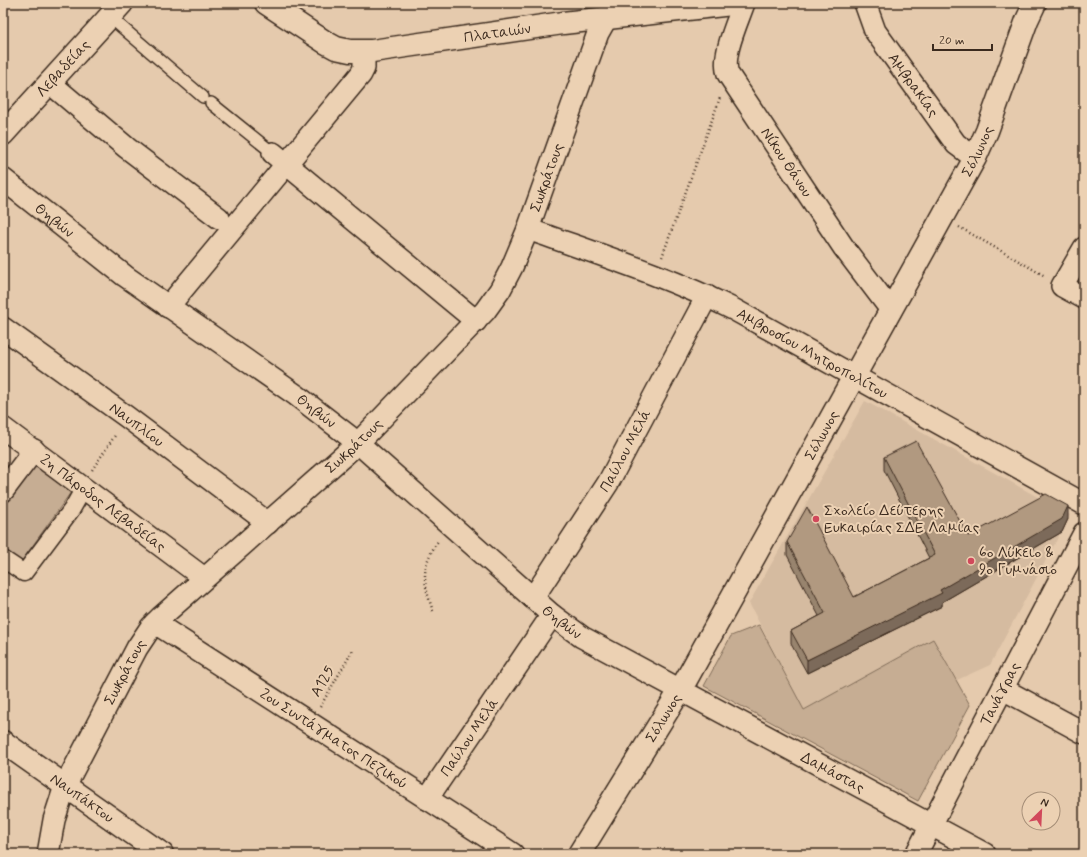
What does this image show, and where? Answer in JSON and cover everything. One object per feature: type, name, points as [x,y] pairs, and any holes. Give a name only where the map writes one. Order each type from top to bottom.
[{"type":"street","name":"Πλαταιών","points":[[266,3],[325,42],[345,51],[364,51],[610,11],[741,3]]},
{"type":"street","name":"Νίκου Θάνου","points":[[744,3],[727,57],[726,68],[731,79],[844,248],[891,310]]},
{"type":"street","name":"Αμβρακίας","points":[[865,3],[875,31],[956,144],[975,158]]},
{"type":"street","name":"Σόλωνος","points":[[579,854],[681,689],[975,158],[987,131],[1027,20],[1035,3]]},
{"type":"street","name":"Λεβαδείας","points":[[3,134],[116,10]]},
{"type":"street","name":"Σωκράτους","points":[[48,854],[54,820],[65,786],[137,648],[155,623],[358,443],[476,321],[505,281],[528,229],[584,70],[610,11]]},
{"type":"street","points":[[168,307],[280,158],[361,74],[364,68],[364,51]]},
{"type":"street","points":[[50,83],[127,148],[219,218]]},
{"type":"street","points":[[280,158],[476,321]]},
{"type":"street","name":"Θηβών","points":[[3,179],[125,276],[296,395],[358,443],[552,615],[582,637],[681,689]]},
{"type":"street","name":"Αμβροσίου Μητροπολίτου","points":[[528,229],[656,275],[707,296],[1084,504]]},
{"type":"street","points":[[1084,248],[1062,286],[1084,298]]},
{"type":"street","name":"Παύλου Μελά","points":[[533,598],[608,483],[707,296]]},
{"type":"street","name":"Ναυπλίου","points":[[3,328],[127,417],[268,523]]},
{"type":"street","name":"2η Πάροδος Λεβαδείας","points":[[3,428],[204,578]]},
{"type":"street","points":[[3,491],[34,450]]},
{"type":"street","points":[[3,558],[24,573],[72,509],[84,488]]},
{"type":"street","name":"Τανάγρας","points":[[916,854],[1084,534]]},
{"type":"street","name":"Παύλου Μελά","points":[[427,799],[552,615]]},
{"type":"street","name":"2ου Συντάγματος Πεζικού","points":[[155,623],[513,854]]},
{"type":"street","name":"Δαμάστας","points":[[681,689],[985,854]]},
{"type":"street","points":[[1003,689],[1084,733]]},
{"type":"street","name":"Ναυπάκτου","points":[[3,742],[162,854]]},
{"type":"lane","points":[[116,10],[207,100],[280,158]]},
{"type":"path","points":[[656,275],[722,92],[726,84],[731,79]]},
{"type":"path","points":[[941,218],[1062,286]]},
{"type":"path","points":[[84,488],[94,467],[127,417]]},
{"type":"path","points":[[433,611],[424,582],[425,565],[435,545],[451,526]]},
{"type":"path","name":"Α125","points":[[310,723],[353,650]]},
{"type":"shaded area","points":[[865,401],[1070,515],[990,665],[957,680],[933,640],[804,710],[749,603]]},
{"type":"shaded area","points":[[34,466],[71,492],[21,562],[3,549],[3,508]]},
{"type":"shaded area","points":[[759,625],[804,710],[933,639],[970,705],[918,801],[704,686],[731,636]]},
{"type":"building","name":"6ο Λύκειο & 9ο Γυμνάσιο","points":[[916,441],[968,536],[1046,494],[1068,506],[1062,519],[940,590],[942,593],[807,660],[791,631],[825,613],[787,542],[807,507],[854,597],[935,555],[884,457]]},
{"type":"place","name":"Σχολείο Δεύτερης Ευκαιρίας ΣΔΕ Λαμίας","points":[[816,519]]},
{"type":"place","name":"6ο Λύκειο & 9ο Γυμνάσιο","points":[[971,561]]}]
